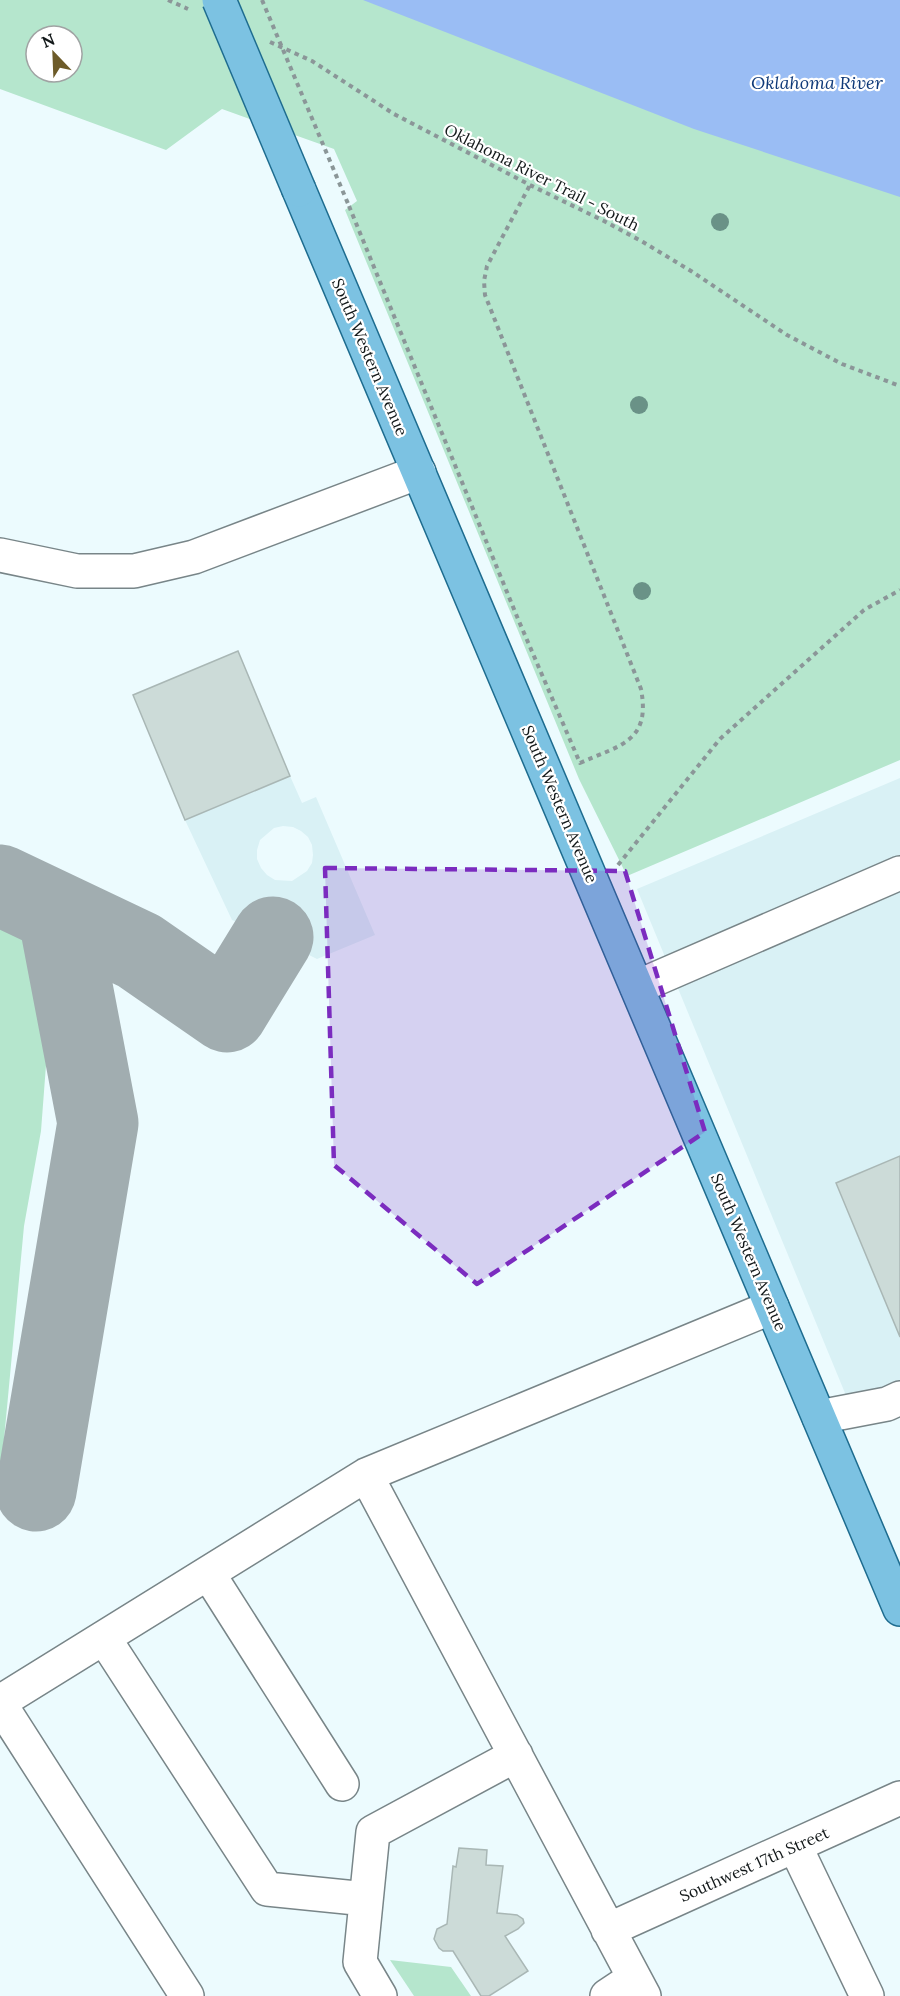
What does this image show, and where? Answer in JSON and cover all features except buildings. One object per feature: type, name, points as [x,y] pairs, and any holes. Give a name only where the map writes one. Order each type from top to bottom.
[{"type":"main road","name":"South Western Avenue","points":[[205,5],[299,190],[900,1609]]},
{"type":"street","points":[[0,555],[77,571],[134,571],[194,557],[418,472]]},
{"type":"street","points":[[637,987],[900,873]]},
{"type":"street","points":[[187,1996],[0,1703],[366,1475],[772,1307]]},
{"type":"street","points":[[819,1417],[887,1404],[900,1398]]},
{"type":"street","points":[[366,1475],[639,1987],[607,1996]]},
{"type":"street","points":[[208,1573],[342,1784]]},
{"type":"street","points":[[104,1638],[267,1889],[366,1899]]},
{"type":"street","points":[[381,1996],[360,1962],[373,1832],[516,1755]]},
{"type":"street","name":"Southwest 17th Street","points":[[608,1930],[900,1798]]},
{"type":"street","points":[[795,1846],[867,1996]]},
{"type":"path","points":[[168,0],[205,5]]},
{"type":"path","points":[[262,0],[518,619],[580,763],[629,741],[641,723],[644,702],[641,689],[485,295],[484,281],[487,266],[530,185]]},
{"type":"path","name":"Oklahoma River Trail - South","points":[[263,39],[312,61],[394,114],[604,221],[662,254],[796,339],[842,364],[900,387]]},
{"type":"path","points":[[597,891],[720,739],[864,610],[900,590]]},
{"type":"highlighted area","points":[[325,868],[625,871],[705,1132],[477,1284],[334,1165]]},
{"type":"shaded area","points":[[290,776],[302,803],[316,797],[375,935],[317,959],[232,920],[185,820]],"holes":[[[293,827],[308,837],[312,845],[312,863],[307,871],[292,881],[275,880],[267,875],[257,859],[260,840],[274,828]]]},
{"type":"shaded area","points":[[900,778],[900,1410],[859,1427],[637,889]]},
{"type":"green space","points":[[0,0],[900,0],[900,760],[627,876],[579,779],[345,210],[357,201],[334,149],[222,109],[166,150],[0,89]]},
{"type":"green space","points":[[0,912],[31,927],[54,960],[41,1131],[24,1226],[0,1482]]},
{"type":"green space","points":[[390,1960],[451,1967],[471,1996],[414,1996]]},
{"type":"water","name":"Oklahoma River","points":[[363,0],[900,0],[900,197],[694,129]]},
{"type":"taxiway","points":[[0,885],[139,951],[227,1012],[273,937]]},
{"type":"taxiway","points":[[36,1491],[98,1123],[58,913]]}]
